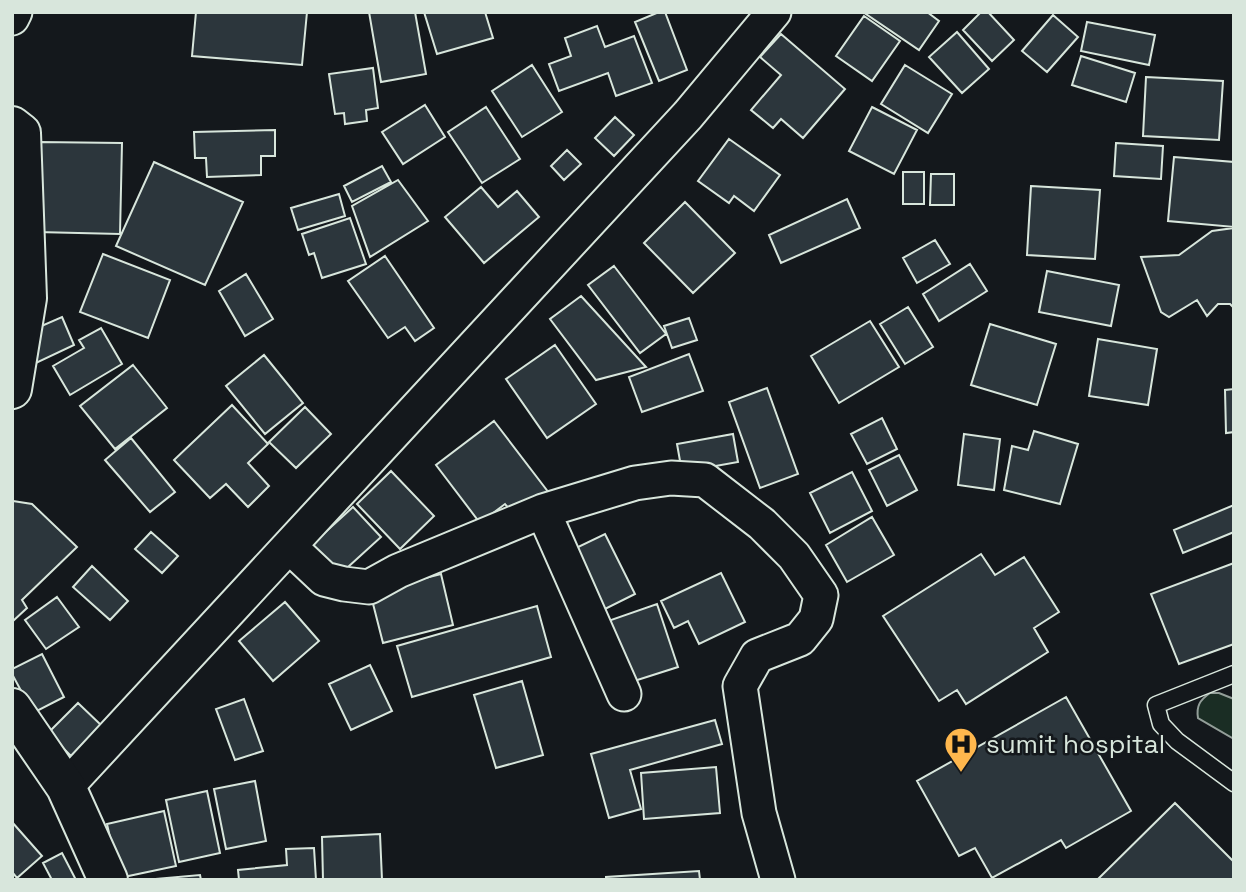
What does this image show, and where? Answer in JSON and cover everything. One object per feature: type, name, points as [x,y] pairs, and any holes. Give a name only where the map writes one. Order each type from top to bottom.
[{"type":"street","points":[[12,19],[15,12]]},
{"type":"street","points":[[66,788],[688,115],[774,12]]},
{"type":"street","points":[[12,126],[21,133],[27,298],[12,389]]},
{"type":"street","points":[[290,547],[324,579],[369,587],[398,571],[543,510],[635,483],[671,478],[705,480],[762,524],[794,556],[821,595],[816,619],[800,639],[757,656],[740,686],[759,813],[778,880]]},
{"type":"street","points":[[543,510],[624,694]]},
{"type":"street","points":[[12,708],[66,788],[108,880]]},
{"type":"lane","points":[[1234,674],[1156,705],[1161,724],[1177,741],[1234,783]]},
{"type":"green space","points":[[1210,693],[1219,693],[1234,699],[1234,739],[1198,718],[1200,704]]},
{"type":"building","points":[[196,12],[307,12],[302,65],[192,56]]},
{"type":"building","points":[[369,12],[415,12],[426,74],[381,82]]},
{"type":"building","points":[[424,12],[485,12],[493,38],[437,54]]},
{"type":"building","points":[[665,12],[687,70],[659,81],[635,22]]},
{"type":"building","points":[[863,12],[927,12],[939,21],[919,50]]},
{"type":"building","points":[[981,12],[988,12],[1014,40],[992,61],[963,30]]},
{"type":"building","points":[[1053,15],[1078,37],[1047,72],[1022,51]]},
{"type":"building","points":[[864,16],[900,41],[872,81],[836,56]]},
{"type":"building","points":[[1087,22],[1155,35],[1149,65],[1081,51]]},
{"type":"building","points":[[597,26],[605,47],[634,36],[652,83],[616,96],[608,73],[559,91],[549,64],[571,56],[565,38]]},
{"type":"building","points":[[957,32],[989,69],[962,93],[929,57]]},
{"type":"building","points":[[781,34],[845,89],[803,138],[781,119],[773,128],[751,110],[781,75],[760,57]]},
{"type":"building","points":[[1081,56],[1135,73],[1126,102],[1072,85]]},
{"type":"building","points":[[532,65],[562,112],[522,137],[492,91]]},
{"type":"building","points":[[905,65],[952,94],[928,133],[881,104]]},
{"type":"building","points":[[373,68],[378,108],[366,110],[367,121],[345,124],[344,113],[335,114],[329,74]]},
{"type":"building","points":[[1146,77],[1223,81],[1219,140],[1143,136]]},
{"type":"building","points":[[425,105],[445,137],[403,164],[382,132]]},
{"type":"building","points":[[486,107],[520,159],[482,183],[448,132]]},
{"type":"building","points":[[872,107],[917,130],[894,174],[849,151]]},
{"type":"building","points":[[615,117],[634,135],[614,156],[595,138]]},
{"type":"building","points":[[275,130],[275,156],[261,156],[261,175],[207,177],[206,158],[195,158],[194,132]]},
{"type":"building","points":[[729,139],[780,175],[754,211],[734,196],[729,203],[698,181]]},
{"type":"building","points":[[39,142],[122,143],[120,234],[37,232]]},
{"type":"building","points":[[1116,143],[1163,146],[1161,179],[1114,176]]},
{"type":"building","points":[[567,150],[581,164],[564,180],[551,166]]},
{"type":"building","points":[[1174,157],[1234,162],[1234,227],[1168,221]]},
{"type":"building","points":[[154,162],[243,202],[205,285],[116,246]]},
{"type":"building","points":[[382,166],[391,182],[352,202],[344,186]]},
{"type":"building","points":[[903,172],[924,172],[924,204],[903,204]]},
{"type":"building","points":[[931,174],[954,174],[954,205],[930,205]]},
{"type":"building","points":[[398,180],[428,221],[370,257],[352,206]]},
{"type":"building","points":[[1031,186],[1100,190],[1095,259],[1027,255]]},
{"type":"building","points":[[481,187],[498,207],[517,191],[539,217],[484,263],[445,217]]},
{"type":"building","points":[[339,194],[345,216],[298,230],[291,208]]},
{"type":"building","points":[[847,199],[860,228],[781,263],[769,235]]},
{"type":"building","points":[[685,202],[735,253],[693,293],[644,243]]},
{"type":"building","points":[[350,218],[366,264],[322,278],[314,253],[309,255],[302,234]]},
{"type":"building","points":[[1234,228],[1234,308],[1230,304],[1218,304],[1207,316],[1197,300],[1169,317],[1161,312],[1141,257],[1179,255],[1212,231]]},
{"type":"building","points":[[935,240],[950,264],[917,283],[903,258]]},
{"type":"building","points":[[103,254],[170,280],[148,338],[80,312]]},
{"type":"building","points":[[385,256],[434,328],[415,341],[405,327],[388,338],[348,281]]},
{"type":"building","points":[[970,264],[987,291],[939,321],[923,294]]},
{"type":"building","points":[[614,266],[666,334],[640,353],[588,285]]},
{"type":"building","points":[[1047,271],[1119,285],[1111,326],[1039,312]]},
{"type":"building","points":[[246,274],[273,319],[245,336],[219,291]]},
{"type":"building","points":[[581,296],[646,367],[596,380],[550,319]]},
{"type":"building","points":[[908,307],[933,347],[905,364],[880,324]]},
{"type":"building","points":[[62,317],[74,345],[36,363],[23,334]]},
{"type":"building","points":[[689,318],[697,340],[672,348],[664,326]]},
{"type":"building","points":[[870,321],[899,367],[839,403],[811,356]]},
{"type":"building","points":[[990,324],[1056,344],[1037,405],[971,385]]},
{"type":"building","points":[[101,328],[122,364],[70,395],[53,366],[84,348],[79,340]]},
{"type":"building","points":[[1098,339],[1157,349],[1148,405],[1089,396]]},
{"type":"building","points":[[555,345],[596,404],[547,438],[506,379]]},
{"type":"building","points":[[689,354],[703,391],[642,412],[629,377]]},
{"type":"building","points":[[264,355],[303,403],[265,434],[226,386]]},
{"type":"building","points":[[133,365],[167,408],[115,449],[80,406]]},
{"type":"building","points":[[767,388],[798,474],[760,488],[729,402]]},
{"type":"building","points":[[1234,389],[1234,432],[1226,433],[1225,390]]},
{"type":"building","points":[[232,405],[268,444],[248,463],[269,486],[248,507],[226,484],[210,498],[174,460]]},
{"type":"building","points":[[305,407],[331,434],[296,468],[269,442]]},
{"type":"building","points":[[882,418],[897,449],[867,464],[851,434]]},
{"type":"building","points":[[494,421],[549,493],[516,517],[505,504],[480,523],[436,465]]},
{"type":"building","points":[[1034,431],[1078,444],[1060,504],[1004,490],[1012,446],[1028,450]]},
{"type":"building","points":[[733,434],[738,462],[682,472],[677,444]]},
{"type":"building","points":[[964,434],[1000,439],[994,490],[958,485]]},
{"type":"building","points":[[131,438],[175,492],[150,512],[105,460]]},
{"type":"building","points":[[899,455],[917,490],[887,506],[869,470]]},
{"type":"building","points":[[391,471],[434,516],[400,549],[357,504]]},
{"type":"building","points":[[852,472],[872,511],[830,533],[810,493]]},
{"type":"building","points":[[13,501],[32,504],[77,547],[22,600],[27,608],[12,622]]},
{"type":"building","points":[[1234,505],[1234,532],[1183,553],[1174,530]]},
{"type":"building","points":[[353,507],[381,537],[337,577],[309,547]]},
{"type":"building","points":[[872,517],[894,555],[847,582],[826,545]]},
{"type":"building","points":[[151,532],[178,556],[162,573],[135,549]]},
{"type":"building","points":[[605,534],[635,594],[579,622],[549,561]]},
{"type":"building","points":[[981,554],[995,575],[1024,557],[1059,612],[1034,628],[1048,652],[966,704],[957,690],[939,701],[883,616]]},
{"type":"building","points":[[1234,563],[1234,644],[1179,664],[1151,594]]},
{"type":"building","points":[[92,566],[128,601],[110,620],[73,587]]},
{"type":"building","points":[[721,573],[745,622],[699,644],[688,621],[674,628],[661,601]]},
{"type":"building","points":[[441,574],[453,625],[383,643],[370,592]]},
{"type":"building","points":[[57,597],[79,627],[46,649],[25,620]]},
{"type":"building","points":[[285,602],[319,641],[273,681],[239,641]]},
{"type":"building","points":[[657,604],[678,667],[628,683],[608,621]]},
{"type":"building","points":[[537,606],[551,657],[412,697],[397,646]]},
{"type":"building","points":[[42,654],[64,697],[33,713],[12,674],[12,669]]},
{"type":"building","points":[[370,665],[392,711],[351,730],[329,684]]},
{"type":"building","points":[[522,681],[543,755],[496,768],[474,695]]},
{"type":"building","points":[[1066,697],[1131,811],[1066,848],[1061,840],[992,878],[975,848],[959,856],[917,781]]},
{"type":"building","points":[[244,699],[263,751],[235,760],[216,709]]},
{"type":"building","points":[[78,703],[101,725],[71,756],[48,733]]},
{"type":"building","points":[[715,720],[722,744],[630,770],[641,809],[609,818],[591,754]]},
{"type":"building","points":[[716,767],[720,813],[644,819],[641,773]]},
{"type":"building","points":[[255,781],[266,841],[226,849],[214,789]]},
{"type":"building","points":[[207,791],[220,853],[179,862],[166,800]]},
{"type":"building","points":[[1175,803],[1234,862],[1234,880],[1097,880]]},
{"type":"building","points":[[164,811],[176,866],[119,878],[107,824]]},
{"type":"building","points":[[12,822],[42,856],[17,878],[12,872]]},
{"type":"building","points":[[380,834],[382,880],[323,880],[322,837]]},
{"type":"building","points":[[314,848],[316,880],[239,880],[238,870],[287,865],[286,849]]},
{"type":"building","points":[[62,853],[76,880],[52,880],[43,863]]},
{"type":"building","points":[[699,871],[700,880],[606,880],[606,877]]},
{"type":"building","points":[[200,875],[201,880],[144,880]]},
{"type":"place","name":"sumit hospital","points":[[961,774]]}]
